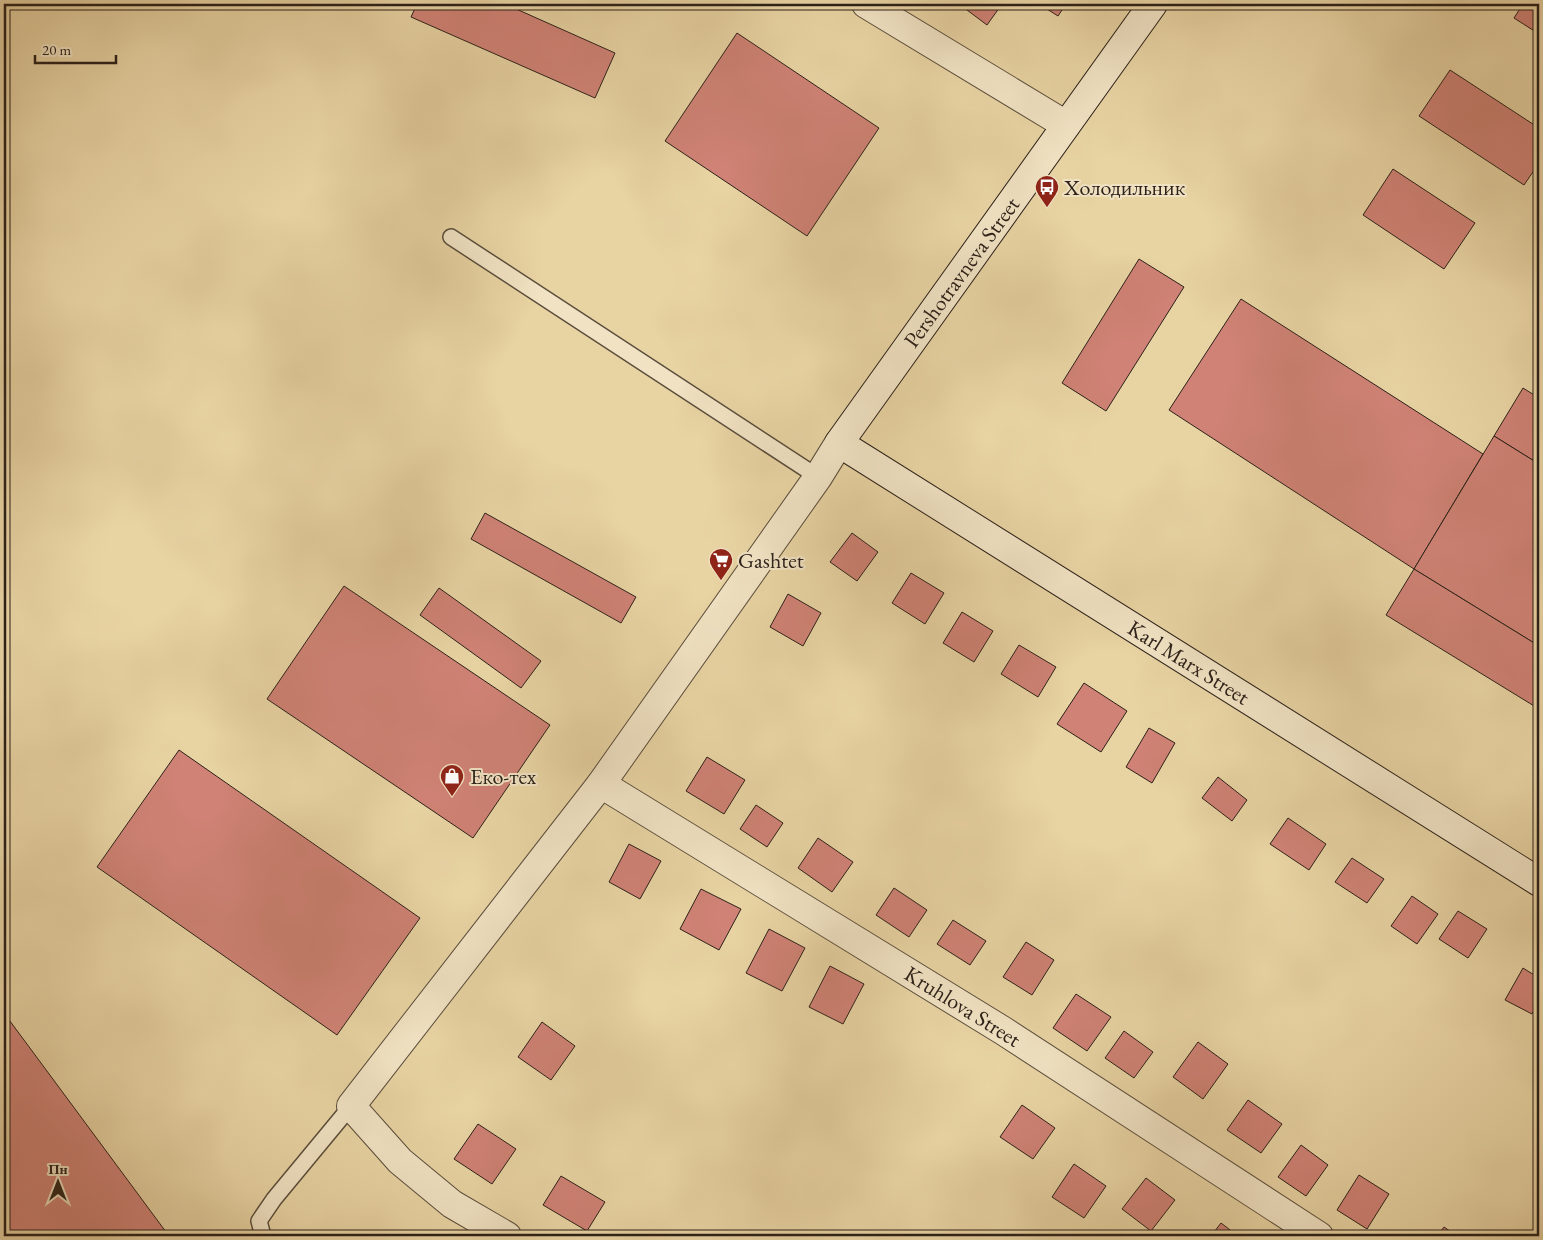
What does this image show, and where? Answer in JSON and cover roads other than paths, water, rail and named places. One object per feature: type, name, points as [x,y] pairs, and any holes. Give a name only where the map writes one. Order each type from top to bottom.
[{"type":"street","points":[[866,4],[1066,125]]},
{"type":"street","name":"Pershotravneva Street","points":[[351,1106],[601,784],[818,477],[839,443],[1152,4]]},
{"type":"street","name":"Karl Marx Street","points":[[839,443],[1539,882]]},
{"type":"street","name":"Kruhlova Street","points":[[601,784],[1002,1030],[1319,1236]]},
{"type":"street","points":[[351,1106],[400,1161],[452,1204],[507,1236]]},
{"type":"lane","points":[[451,237],[818,477]]},
{"type":"lane","points":[[263,1236],[259,1222],[269,1206],[351,1106]]},
{"type":"place","name":"Холодильник","points":[[1047,208]]},
{"type":"place","name":"Gashtet","points":[[721,581]]},
{"type":"place","name":"Еко-тех","points":[[452,797]]}]
